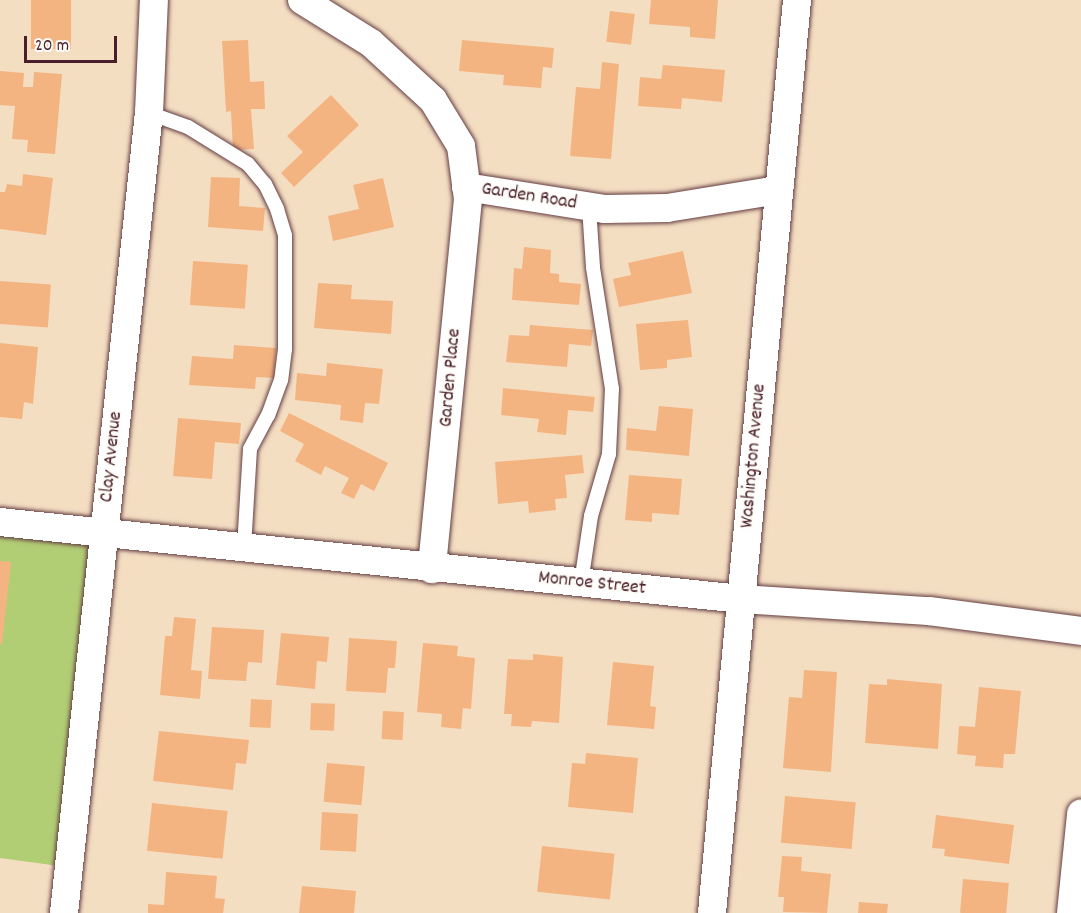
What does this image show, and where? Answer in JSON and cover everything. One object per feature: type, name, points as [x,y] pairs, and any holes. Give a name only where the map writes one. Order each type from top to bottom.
[{"type":"street","name":"Clay Avenue","points":[[64,913],[149,113],[154,0]]},
{"type":"street","name":"Garden Road","points":[[302,0],[371,43],[433,100],[461,147],[466,187],[605,209],[667,208],[778,190]]},
{"type":"street","name":"Washington Avenue","points":[[712,913],[797,0]]},
{"type":"street","name":"Garden Place","points":[[432,569],[468,199],[466,187]]},
{"type":"street","name":"Monroe Street","points":[[0,522],[432,569],[741,599],[928,611],[1081,631]]},
{"type":"street","points":[[1071,913],[1081,814]]},
{"type":"lane","points":[[149,113],[188,127],[248,164],[265,184],[277,209],[285,236],[285,349],[281,380],[268,415],[250,449],[244,548]]},
{"type":"lane","points":[[581,583],[591,516],[609,454],[612,389],[593,267],[589,206]]},
{"type":"green space","points":[[0,530],[94,539],[59,866],[0,858]]},
{"type":"building","points":[[31,0],[71,0],[71,49],[31,49]]},
{"type":"building","points":[[651,0],[718,0],[715,39],[690,37],[690,27],[649,24]]},
{"type":"building","points":[[610,11],[635,14],[631,45],[606,42]]},
{"type":"building","points":[[248,40],[250,82],[264,81],[265,109],[251,109],[254,149],[233,150],[231,111],[226,112],[222,41]]},
{"type":"building","points":[[462,40],[554,48],[552,68],[543,67],[541,88],[503,85],[504,75],[459,71]]},
{"type":"building","points":[[602,62],[619,64],[611,159],[570,156],[576,87],[600,89]]},
{"type":"building","points":[[663,65],[725,70],[722,102],[682,98],[681,109],[638,106],[640,77],[661,79]]},
{"type":"building","points":[[0,71],[24,73],[23,87],[33,87],[34,72],[62,74],[55,154],[27,152],[28,140],[12,139],[15,106],[0,105]]},
{"type":"building","points":[[331,95],[359,125],[294,187],[281,173],[303,152],[287,136]]},
{"type":"building","points":[[23,174],[53,178],[46,235],[0,229],[0,192],[5,192],[7,184],[22,186]]},
{"type":"building","points":[[211,177],[240,178],[239,206],[265,208],[263,231],[208,227]]},
{"type":"building","points":[[383,178],[394,227],[333,241],[328,216],[359,209],[353,185]]},
{"type":"building","points":[[524,247],[551,250],[550,273],[559,274],[559,282],[581,284],[579,305],[512,300],[514,268],[522,269]]},
{"type":"building","points":[[683,251],[692,293],[619,307],[613,279],[631,275],[628,263]]},
{"type":"building","points":[[193,261],[248,265],[245,309],[190,305]]},
{"type":"building","points":[[0,281],[51,285],[48,327],[0,324]]},
{"type":"building","points":[[318,283],[352,285],[351,299],[393,301],[391,334],[314,328]]},
{"type":"building","points":[[688,320],[692,357],[667,360],[667,368],[640,370],[636,324]]},
{"type":"building","points":[[530,325],[593,330],[591,346],[569,344],[567,367],[506,362],[509,335],[529,336]]},
{"type":"building","points":[[0,343],[38,347],[33,404],[24,402],[22,419],[0,417]]},
{"type":"building","points":[[234,345],[276,348],[274,378],[256,377],[255,389],[189,385],[192,356],[233,359]]},
{"type":"building","points":[[327,363],[383,369],[379,404],[365,403],[363,423],[340,420],[341,405],[295,400],[297,373],[326,376]]},
{"type":"building","points":[[503,388],[595,397],[593,412],[568,410],[566,435],[537,432],[539,419],[501,415]]},
{"type":"building","points":[[659,406],[693,409],[689,456],[626,450],[627,428],[656,431]]},
{"type":"building","points":[[289,413],[388,463],[374,491],[361,484],[354,499],[341,493],[349,478],[325,466],[321,475],[295,461],[304,444],[280,431]]},
{"type":"building","points":[[178,418],[241,423],[239,444],[215,442],[212,479],[173,476]]},
{"type":"building","points":[[582,455],[584,473],[565,475],[567,498],[555,499],[556,510],[529,513],[528,501],[498,504],[495,462]]},
{"type":"building","points":[[629,475],[682,479],[679,515],[652,513],[652,522],[625,520]]},
{"type":"building","points":[[0,561],[11,562],[2,644],[0,644]]},
{"type":"building","points":[[174,617],[196,619],[191,670],[202,671],[200,699],[160,695],[165,636],[172,636]]},
{"type":"building","points":[[212,627],[264,630],[262,663],[248,662],[246,681],[208,679]]},
{"type":"building","points":[[281,633],[329,637],[327,662],[317,661],[315,689],[276,685]]},
{"type":"building","points":[[349,638],[397,641],[395,668],[388,668],[386,693],[346,691]]},
{"type":"building","points":[[423,643],[458,646],[457,656],[475,658],[471,709],[463,708],[461,729],[441,727],[442,714],[417,712]]},
{"type":"building","points":[[533,654],[563,657],[559,723],[532,721],[531,727],[511,726],[512,714],[504,714],[508,659],[533,660]]},
{"type":"building","points":[[613,662],[654,666],[650,706],[656,707],[654,729],[607,725]]},
{"type":"building","points":[[804,670],[837,672],[831,772],[783,768],[789,697],[802,698]]},
{"type":"building","points":[[887,679],[942,684],[938,749],[865,743],[869,684],[887,685]]},
{"type":"building","points":[[979,687],[1021,691],[1015,754],[1004,754],[1003,768],[975,766],[976,756],[957,754],[959,726],[975,727]]},
{"type":"building","points":[[251,699],[272,700],[271,728],[250,727]]},
{"type":"building","points":[[311,703],[335,704],[334,731],[310,730]]},
{"type":"building","points":[[383,711],[404,712],[403,740],[382,739]]},
{"type":"building","points":[[159,731],[249,740],[246,764],[236,763],[233,790],[153,781]]},
{"type":"building","points":[[586,753],[638,758],[633,813],[568,807],[572,763],[585,764]]},
{"type":"building","points":[[327,763],[365,766],[361,805],[324,802]]},
{"type":"building","points":[[785,796],[856,802],[852,849],[781,843]]},
{"type":"building","points":[[152,803],[228,811],[223,859],[147,851]]},
{"type":"building","points":[[322,812],[358,814],[356,852],[320,850]]},
{"type":"building","points":[[936,815],[1014,825],[1009,864],[944,856],[945,849],[932,848]]},
{"type":"building","points":[[542,846],[615,854],[610,899],[537,892]]},
{"type":"building","points":[[782,856],[802,857],[801,871],[831,874],[827,913],[783,912],[784,897],[778,897]]},
{"type":"building","points":[[166,872],[217,876],[215,898],[225,899],[223,913],[148,913],[148,904],[164,905]]},
{"type":"building","points":[[963,879],[1009,883],[1006,913],[960,913]]},
{"type":"building","points":[[302,886],[356,891],[354,913],[299,913]]},
{"type":"building","points":[[859,902],[888,904],[887,913],[858,913]]}]
